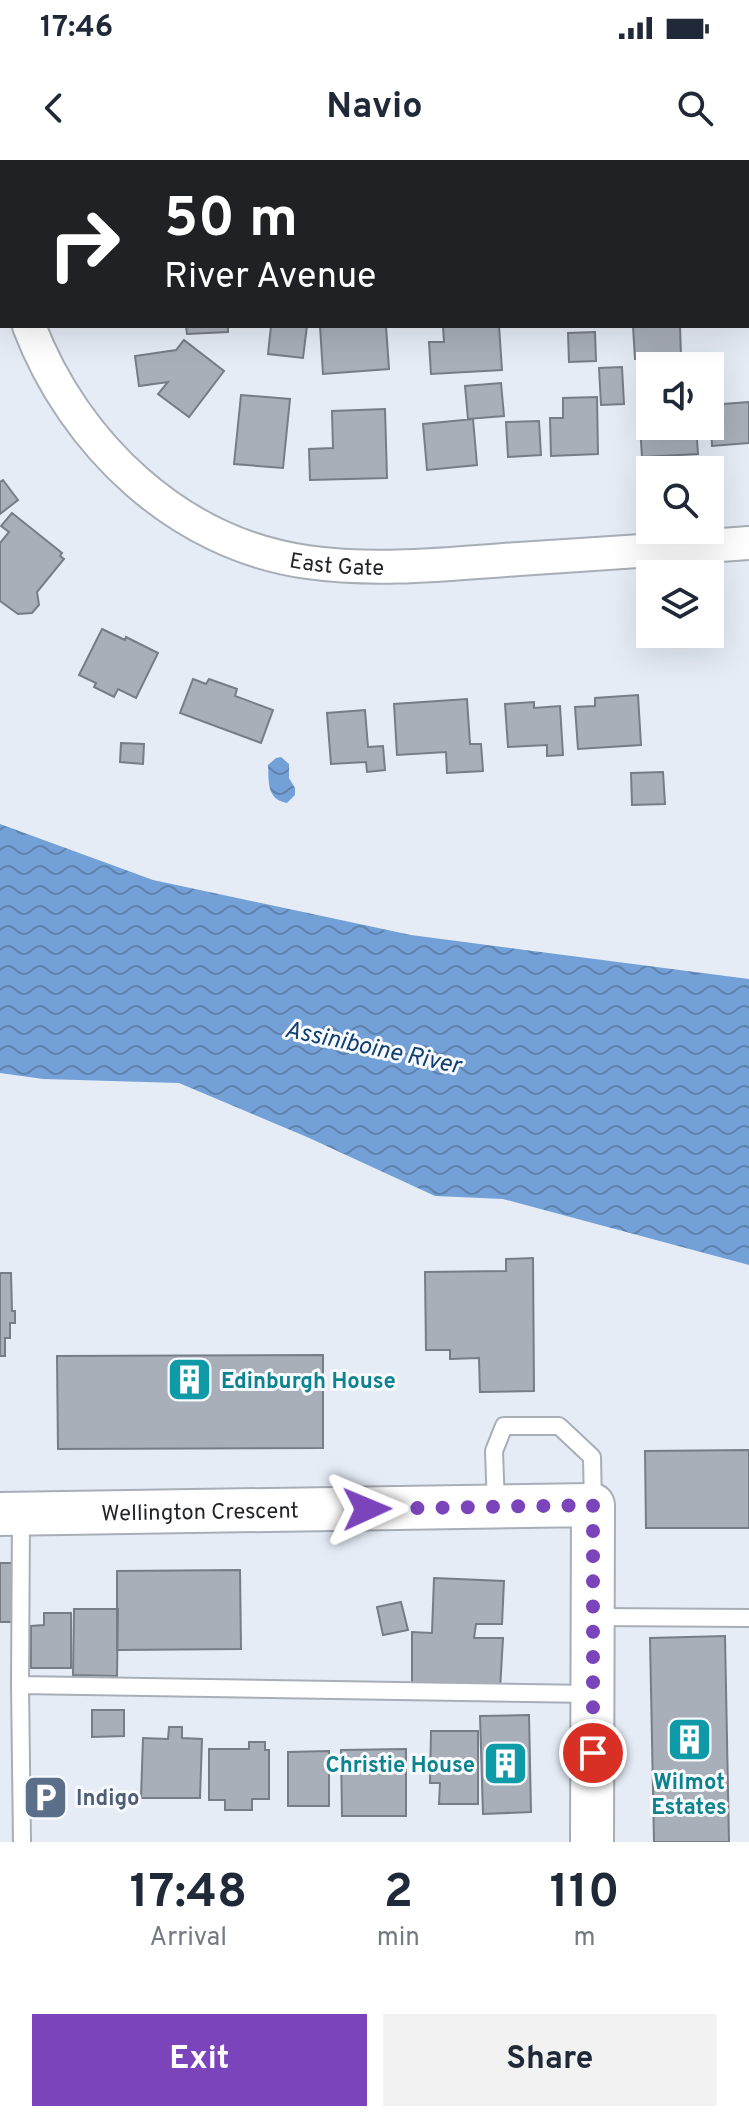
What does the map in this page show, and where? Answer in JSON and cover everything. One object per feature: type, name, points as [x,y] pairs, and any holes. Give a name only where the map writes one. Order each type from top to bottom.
[{"type":"street","name":"East Gate","points":[[30,328],[39,354],[59,391],[93,438],[129,476],[179,513],[262,552],[331,565],[400,567],[749,543]]},
{"type":"street","name":"Wellington Crescent","points":[[11,1514],[593,1505]]},
{"type":"street","points":[[592,1842],[593,1505]]},
{"type":"lane","points":[[496,1507],[494,1451],[504,1426],[559,1426],[592,1457],[593,1505]]},
{"type":"lane","points":[[11,1514],[20,1685],[22,1842]]},
{"type":"lane","points":[[593,1617],[749,1618]]},
{"type":"lane","points":[[20,1685],[594,1694]]},
{"type":"water","points":[[281,757],[289,764],[289,778],[295,788],[295,795],[287,803],[275,798],[269,783],[268,765]]},
{"type":"water","name":"Assiniboine River","points":[[0,824],[153,880],[411,935],[749,979],[749,1265],[503,1199],[435,1196],[179,1083],[43,1079],[0,1073]]},
{"type":"building","points":[[186,328],[228,328],[228,332],[187,334]]},
{"type":"building","points":[[271,328],[307,328],[303,358],[268,354]]},
{"type":"building","points":[[320,328],[386,328],[389,369],[323,374]]},
{"type":"building","points":[[443,328],[499,328],[502,370],[431,374],[429,342],[444,342]]},
{"type":"building","points":[[633,328],[680,328],[681,352],[636,352],[636,359]]},
{"type":"building","points":[[595,332],[596,361],[569,362],[568,333]]},
{"type":"building","points":[[184,340],[224,371],[189,417],[158,394],[168,382],[139,386],[135,356],[176,350]]},
{"type":"building","points":[[622,367],[624,404],[601,405],[599,368]]},
{"type":"building","points":[[501,383],[504,416],[468,419],[465,386]]},
{"type":"building","points":[[241,395],[290,399],[283,468],[234,464]]},
{"type":"building","points":[[597,397],[598,454],[551,456],[550,418],[563,418],[563,398]]},
{"type":"building","points":[[749,402],[749,443],[712,446],[712,440],[724,440],[724,404]]},
{"type":"building","points":[[385,409],[387,478],[310,480],[309,449],[333,448],[332,411]]},
{"type":"building","points":[[473,419],[477,465],[427,470],[423,424]]},
{"type":"building","points":[[539,421],[541,455],[508,457],[506,422]]},
{"type":"building","points":[[641,440],[697,440],[698,454],[642,456]]},
{"type":"building","points":[[3,480],[18,500],[0,514],[0,482]]},
{"type":"building","points":[[12,513],[62,553],[60,556],[64,559],[37,592],[39,605],[32,613],[18,614],[0,601],[0,543],[9,532],[1,526]]},
{"type":"building","points":[[102,629],[158,653],[136,698],[118,689],[114,697],[79,675]]},
{"type":"building","points":[[193,679],[206,684],[209,679],[237,689],[235,696],[273,710],[261,743],[180,713]]},
{"type":"building","points":[[638,695],[641,745],[578,749],[575,707],[595,706],[595,698]]},
{"type":"building","points":[[467,699],[470,744],[481,744],[483,771],[447,773],[446,752],[397,755],[394,704]]},
{"type":"building","points":[[534,702],[534,708],[560,706],[563,755],[547,756],[547,745],[508,747],[505,704]]},
{"type":"building","points":[[365,710],[368,747],[383,746],[385,770],[367,772],[366,762],[331,764],[327,713]]},
{"type":"building","points":[[121,743],[144,744],[143,764],[120,762]]},
{"type":"building","points":[[663,772],[665,804],[632,805],[631,773]]},
{"type":"building","points":[[533,1258],[534,1391],[480,1392],[479,1358],[450,1359],[450,1350],[426,1350],[425,1272],[506,1271],[506,1259]]},
{"type":"building","points":[[0,1273],[11,1273],[12,1311],[15,1311],[15,1323],[10,1323],[10,1338],[5,1338],[5,1356],[0,1356]]},
{"type":"building","name":"Edinburgh House","points":[[323,1355],[323,1448],[58,1449],[57,1356]]},
{"type":"building","points":[[749,1450],[749,1528],[646,1528],[645,1451]]},
{"type":"building","points":[[0,1563],[15,1563],[15,1622],[0,1622]]},
{"type":"building","points":[[240,1570],[241,1649],[117,1650],[117,1571]]},
{"type":"building","points":[[434,1578],[504,1581],[502,1624],[476,1624],[474,1638],[503,1638],[500,1690],[412,1687],[412,1632],[432,1633]]},
{"type":"building","points":[[401,1602],[408,1630],[383,1635],[377,1607]]},
{"type":"building","points":[[74,1609],[118,1609],[117,1676],[73,1675]]},
{"type":"building","points":[[44,1613],[71,1613],[71,1668],[31,1668],[31,1626],[44,1625]]},
{"type":"building","name":"Wilmot Estates","points":[[725,1636],[729,1842],[654,1842],[650,1638]]},
{"type":"building","points":[[92,1710],[124,1710],[124,1736],[92,1737]]},
{"type":"building","name":"Christie House","points":[[529,1715],[531,1812],[483,1814],[480,1716]]},
{"type":"building","points":[[169,1727],[182,1727],[182,1738],[202,1739],[200,1798],[141,1798],[143,1738],[168,1739]]},
{"type":"building","points":[[431,1731],[478,1731],[478,1804],[439,1804],[440,1783],[430,1783]]},
{"type":"building","points":[[249,1742],[265,1742],[265,1750],[269,1750],[269,1799],[252,1799],[252,1810],[225,1810],[225,1800],[209,1800],[209,1749],[249,1749]]},
{"type":"building","points":[[406,1749],[406,1816],[342,1816],[341,1750]]},
{"type":"building","points":[[329,1751],[329,1806],[288,1806],[288,1752]]},
{"type":"place","name":"Edinburgh House","points":[[190,1380]]},
{"type":"place","name":"Wilmot Estates","points":[[689,1740]]},
{"type":"place","name":"Christie House","points":[[506,1764]]},
{"type":"place","name":"Indigo","points":[[45,1797]]},
{"type":"route","points":[[367,1509],[593,1505],[593,1753]]}]
